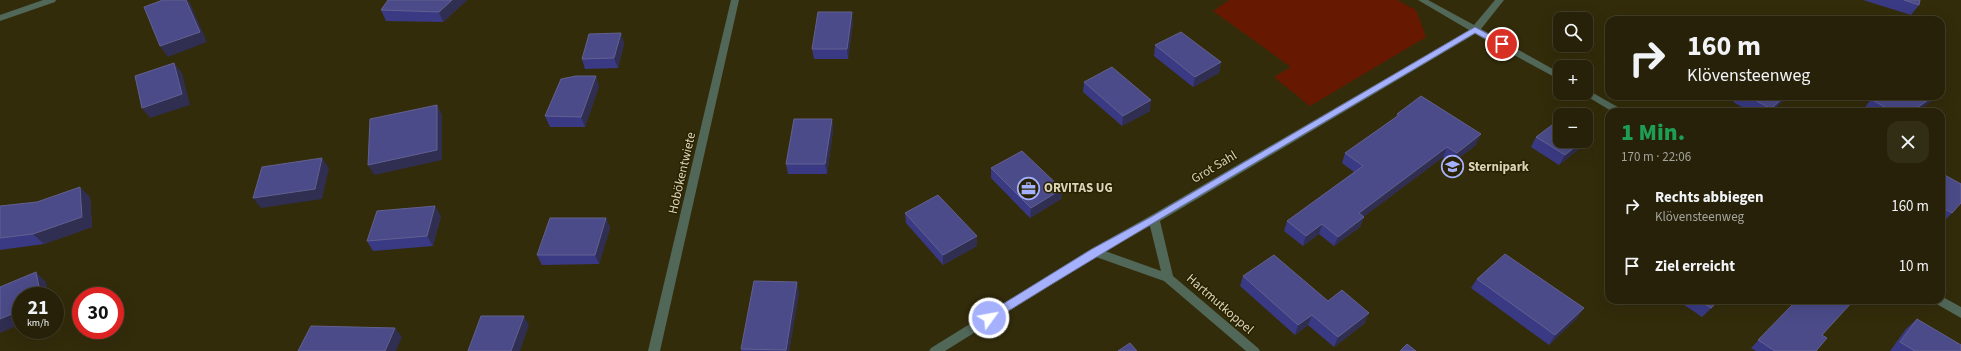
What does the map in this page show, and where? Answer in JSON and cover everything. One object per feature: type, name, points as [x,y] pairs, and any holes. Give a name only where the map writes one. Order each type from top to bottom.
[{"type":"street","points":[[0,18],[52,0]]},
{"type":"street","name":"Hobökentwiete","points":[[654,351],[735,0]]},
{"type":"street","points":[[1422,0],[1553,73]]},
{"type":"street","name":"Grot Sahl","points":[[936,351],[1095,252],[1154,219],[1475,30],[1500,0]]},
{"type":"street","points":[[1593,96],[1613,108]]},
{"type":"street","name":"Hartmutkoppel","points":[[1154,219],[1168,278]]},
{"type":"street","name":"Hartmutkoppel","points":[[1095,252],[1168,278],[1254,351]]},
{"type":"street","points":[[1945,304],[1961,313]]},
{"type":"shaded area","points":[[1229,0],[1397,0],[1416,10],[1426,37],[1310,106],[1274,77],[1291,67],[1213,11]]},
{"type":"building","points":[[163,0],[186,0],[200,32],[160,46],[144,7]]},
{"type":"building","points":[[388,0],[452,0],[439,12],[381,10]]},
{"type":"building","points":[[1904,0],[1920,0],[1919,5]]},
{"type":"building","points":[[818,12],[852,12],[847,49],[812,49]]},
{"type":"building","points":[[1181,32],[1221,62],[1195,77],[1155,45]]},
{"type":"building","points":[[621,33],[614,58],[582,59],[589,34]]},
{"type":"building","points":[[174,63],[182,94],[142,108],[135,76]]},
{"type":"building","points":[[1112,67],[1151,100],[1123,116],[1084,82]]},
{"type":"building","points":[[576,76],[596,76],[581,117],[545,116],[561,79]]},
{"type":"building","points":[[1421,96],[1481,134],[1457,153],[1447,147],[1359,213],[1364,217],[1338,237],[1322,224],[1306,236],[1287,221],[1363,166],[1345,153],[1399,115],[1397,114]]},
{"type":"building","points":[[1755,100],[1781,100],[1772,108],[1769,108]]},
{"type":"building","points":[[1873,100],[1928,100],[1917,108],[1886,108]]},
{"type":"building","points":[[437,105],[437,150],[368,165],[370,119]]},
{"type":"building","points":[[794,119],[832,119],[825,164],[786,164]]},
{"type":"building","points":[[1553,124],[1553,148],[1536,137]]},
{"type":"building","points":[[1554,148],[1574,148],[1565,155]]},
{"type":"building","points":[[1022,151],[1062,189],[1031,208],[991,168]]},
{"type":"building","points":[[322,158],[315,189],[253,198],[262,167]]},
{"type":"building","points":[[1945,175],[1961,184],[1961,203],[1952,213],[1945,209]]},
{"type":"building","points":[[80,187],[82,217],[33,234],[0,238],[0,206],[37,202]]},
{"type":"building","points":[[938,195],[977,236],[943,255],[905,213]]},
{"type":"building","points":[[435,206],[427,236],[367,241],[377,211]]},
{"type":"building","points":[[550,218],[606,218],[595,255],[537,255]]},
{"type":"building","points":[[1505,254],[1584,308],[1555,335],[1477,279]]},
{"type":"building","points":[[1274,255],[1328,301],[1342,290],[1369,313],[1338,337],[1312,315],[1298,325],[1243,276]]},
{"type":"building","points":[[36,272],[39,287],[12,287],[12,314],[0,319],[0,287]]},
{"type":"building","points":[[754,281],[797,282],[786,350],[741,349]]},
{"type":"building","points":[[1705,304],[1715,304],[1711,308]]},
{"type":"building","points":[[1793,304],[1850,304],[1822,335],[1827,338],[1816,351],[1775,351],[1758,340]]},
{"type":"building","points":[[481,316],[524,316],[511,351],[468,351]]},
{"type":"building","points":[[1917,319],[1961,345],[1961,351],[1915,351],[1900,342]]},
{"type":"building","points":[[311,326],[395,328],[385,351],[298,351]]},
{"type":"building","points":[[1130,343],[1137,351],[1118,351]]},
{"type":"building","points":[[1407,344],[1416,351],[1400,351]]},
{"type":"place","name":"Sternipark","points":[[1452,167]]},
{"type":"place","name":"ORVITAS UG","points":[[1028,188]]},
{"type":"route","points":[[989,318],[1095,252],[1154,219],[1475,30],[1502,44]]}]
